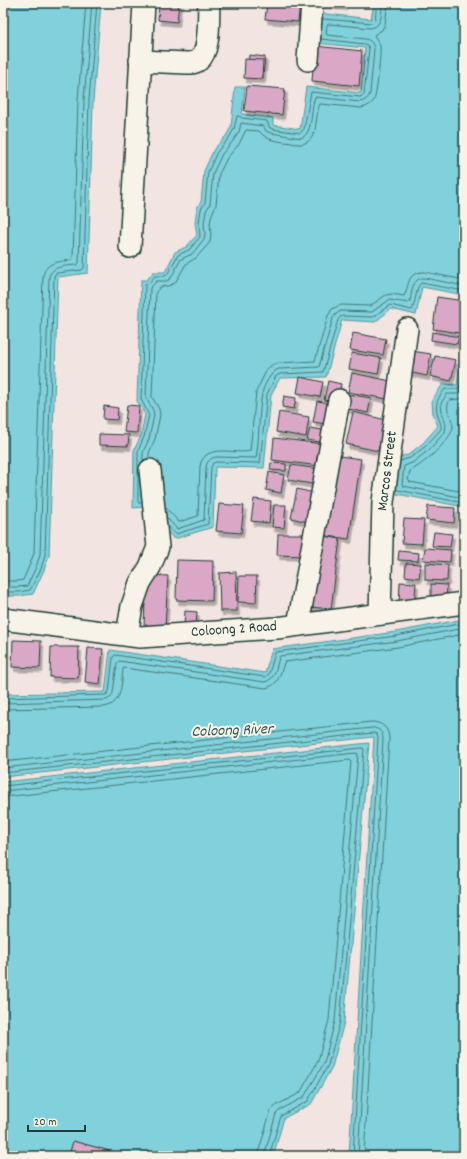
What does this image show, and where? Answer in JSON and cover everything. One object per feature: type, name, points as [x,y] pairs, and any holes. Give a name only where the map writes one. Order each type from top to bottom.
[{"type":"street","points":[[130,247],[144,3]]},
{"type":"street","points":[[140,61],[194,63],[200,59],[207,44],[209,3]]},
{"type":"street","points":[[308,60],[312,3]]},
{"type":"street","name":"Marcos Street","points":[[380,614],[383,502],[407,329]]},
{"type":"street","points":[[298,625],[339,400]]},
{"type":"street","points":[[127,635],[132,606],[140,583],[150,567],[158,547],[150,470]]},
{"type":"street","name":"Coloong 2 Road","points":[[3,619],[140,637],[277,628],[464,603]]},
{"type":"water","points":[[3,3],[101,3],[93,101],[88,273],[58,277],[49,556],[33,594],[19,596],[3,596]]},
{"type":"water","points":[[374,3],[464,3],[464,295],[422,287],[416,315],[391,309],[375,322],[342,320],[326,377],[280,378],[271,395],[264,468],[215,467],[213,527],[174,539],[144,507],[133,508],[134,450],[141,436],[145,414],[137,401],[141,280],[147,280],[153,272],[165,272],[175,252],[186,247],[197,235],[195,223],[197,207],[201,202],[204,171],[214,149],[226,136],[231,127],[235,87],[245,87],[242,114],[273,118],[273,125],[300,129],[306,87],[361,93],[365,48],[316,43],[318,13],[371,19]]},
{"type":"water","points":[[464,336],[464,507],[392,493],[396,457],[408,455],[423,443],[438,426],[433,415],[432,400],[443,384],[457,385]]},
{"type":"water","name":"Coloong River","points":[[464,619],[464,1156],[349,1156],[374,737],[3,777],[3,694],[105,692],[110,650],[265,673],[272,649],[396,632]]},
{"type":"water","points":[[369,743],[344,1022],[332,1067],[311,1104],[284,1118],[273,1156],[3,1156],[3,782]]},
{"type":"building","points":[[159,3],[179,3],[177,22],[158,20]]},
{"type":"building","points":[[267,3],[300,3],[298,22],[265,19]]},
{"type":"building","points":[[344,3],[344,6],[319,4]]},
{"type":"building","points":[[315,46],[362,51],[359,86],[312,81]]},
{"type":"building","points":[[249,55],[265,57],[263,78],[247,76]]},
{"type":"building","points":[[245,59],[263,60],[262,79],[244,78]]},
{"type":"building","points":[[247,86],[285,89],[282,115],[244,111]]},
{"type":"building","points":[[437,297],[464,301],[460,333],[433,329]]},
{"type":"building","points":[[432,332],[459,337],[457,344],[431,340]]},
{"type":"building","points":[[353,333],[386,339],[383,355],[350,350]]},
{"type":"building","points":[[412,351],[431,354],[427,376],[408,372]]},
{"type":"building","points":[[352,353],[381,358],[378,374],[349,369]]},
{"type":"building","points":[[435,356],[456,360],[451,381],[430,376]]},
{"type":"building","points":[[352,373],[391,381],[387,399],[348,392]]},
{"type":"building","points":[[300,377],[323,382],[320,397],[297,393]]},
{"type":"building","points":[[328,381],[341,384],[337,403],[324,400]]},
{"type":"building","points":[[347,394],[371,398],[368,413],[344,408]]},
{"type":"building","points":[[284,396],[296,398],[294,409],[282,407]]},
{"type":"building","points":[[317,401],[337,404],[333,425],[313,422]]},
{"type":"building","points":[[127,405],[139,406],[137,433],[124,432]]},
{"type":"building","points":[[104,406],[118,408],[117,420],[103,419]]},
{"type":"building","points":[[279,412],[309,417],[306,437],[276,432]]},
{"type":"building","points":[[353,412],[386,420],[378,451],[346,444]]},
{"type":"building","points":[[310,428],[328,431],[326,443],[307,440]]},
{"type":"building","points":[[99,434],[129,435],[128,446],[99,445]]},
{"type":"building","points":[[274,438],[323,444],[320,466],[272,460]]},
{"type":"building","points":[[332,455],[361,459],[349,539],[320,535]]},
{"type":"building","points":[[271,463],[286,464],[286,471],[270,470]]},
{"type":"building","points":[[291,465],[320,469],[318,485],[288,480]]},
{"type":"building","points":[[269,472],[284,475],[281,493],[266,490]]},
{"type":"building","points":[[297,489],[314,493],[308,522],[291,518]]},
{"type":"building","points":[[254,499],[271,501],[269,523],[251,521]]},
{"type":"building","points":[[219,504],[244,506],[241,533],[216,531]]},
{"type":"building","points":[[274,505],[286,505],[284,528],[272,527]]},
{"type":"building","points":[[428,506],[455,508],[454,523],[426,520]]},
{"type":"building","points":[[404,519],[424,520],[422,544],[402,543]]},
{"type":"building","points":[[434,532],[452,534],[450,547],[432,546]]},
{"type":"building","points":[[278,534],[303,534],[303,556],[277,555]]},
{"type":"building","points":[[320,535],[340,539],[331,609],[309,607]]},
{"type":"building","points":[[425,548],[451,550],[450,562],[423,560]]},
{"type":"building","points":[[399,551],[419,553],[418,561],[398,560]]},
{"type":"building","points":[[177,560],[213,561],[212,601],[176,600]]},
{"type":"building","points":[[406,563],[421,564],[419,578],[405,576]]},
{"type":"building","points":[[425,563],[448,565],[447,581],[425,580]]},
{"type":"building","points":[[236,572],[237,611],[220,611],[219,573]]},
{"type":"building","points":[[146,575],[168,576],[165,628],[144,627]]},
{"type":"building","points":[[239,576],[257,576],[256,603],[238,602]]},
{"type":"building","points":[[400,582],[416,583],[414,607],[399,606]]},
{"type":"building","points":[[431,584],[447,585],[446,602],[431,601]]},
{"type":"building","points":[[185,611],[197,612],[196,627],[184,626]]},
{"type":"building","points":[[13,640],[41,641],[40,668],[12,667]]},
{"type":"building","points":[[51,647],[79,647],[78,678],[50,677]]},
{"type":"building","points":[[88,648],[103,649],[100,684],[85,682]]},
{"type":"building","points":[[73,1141],[110,1151],[108,1156],[69,1156]]},
{"type":"building","points":[[321,1153],[347,1154],[347,1156],[320,1156]]}]
